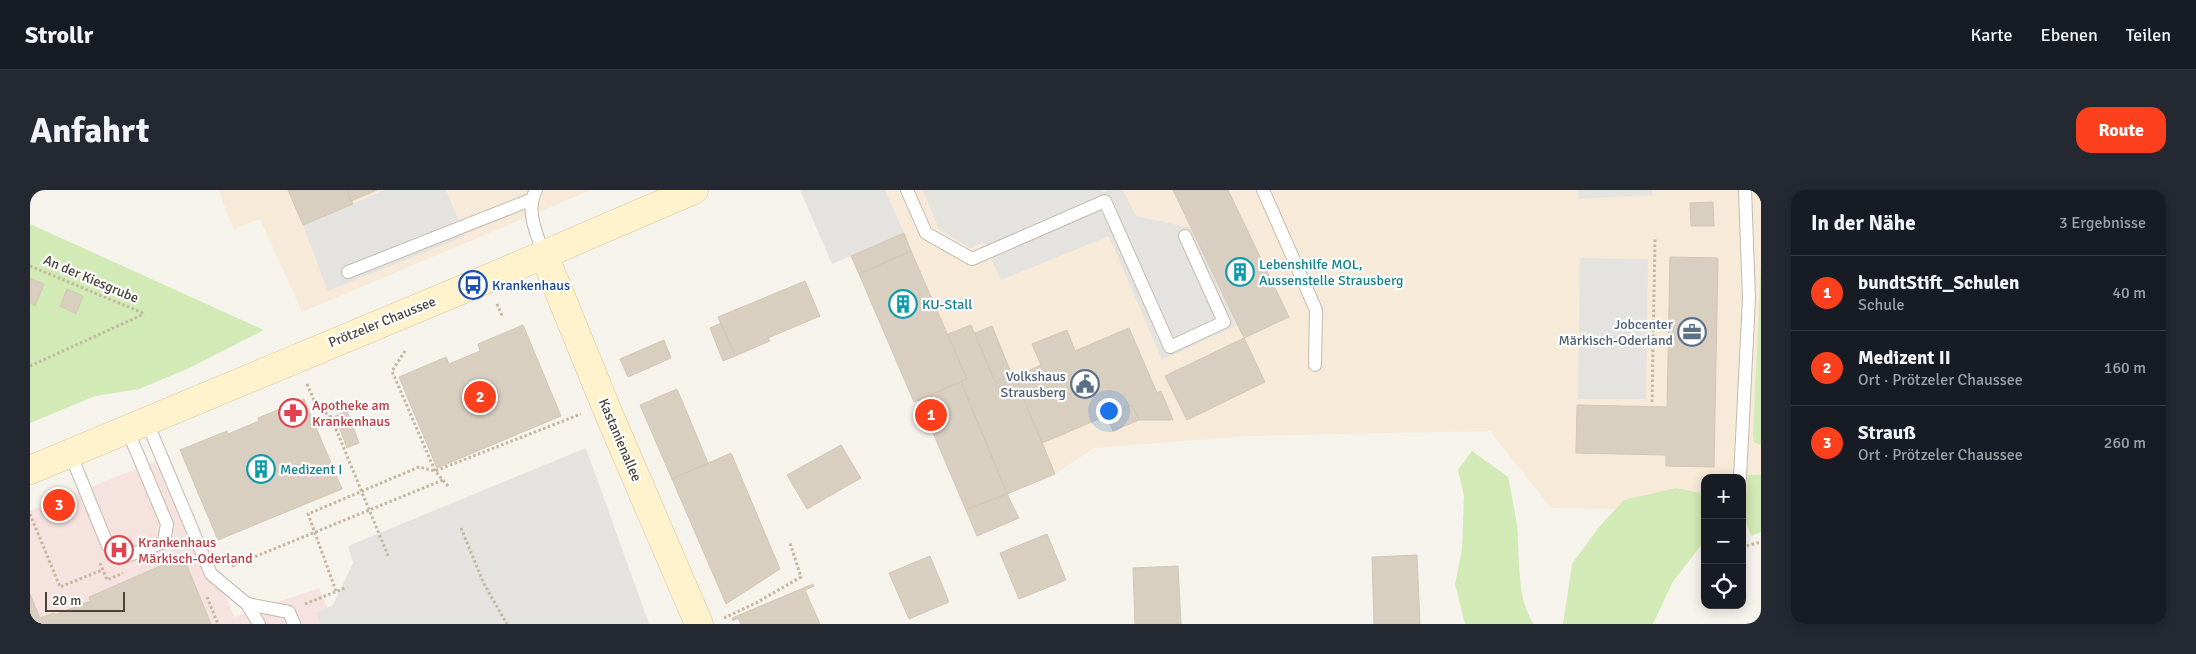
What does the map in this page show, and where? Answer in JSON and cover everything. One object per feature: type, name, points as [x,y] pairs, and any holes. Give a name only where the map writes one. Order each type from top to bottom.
[{"type":"main road","name":"Prötzeler Chaussee","points":[[30,470],[544,255],[694,190]]},
{"type":"main road","name":"Kastanienallee","points":[[544,255],[604,404],[711,621]]},
{"type":"lane","points":[[907,190],[926,233],[972,259],[1108,196],[1170,347],[1224,322],[1185,236]]},
{"type":"lane","points":[[1264,190],[1316,310],[1316,366]]},
{"type":"lane","points":[[1740,474],[1749,298],[1745,190]]},
{"type":"lane","points":[[348,272],[533,195],[534,229],[544,255]]},
{"type":"lane","points":[[70,453],[108,546],[130,556],[164,542],[167,524],[137,425]]},
{"type":"lane","points":[[137,425],[211,574],[248,604],[259,624]]},
{"type":"lane","points":[[248,604],[289,612],[294,624]]},
{"type":"path","points":[[1652,402],[1655,239]]},
{"type":"path","name":"An der Kiesgrube","points":[[30,266],[144,314],[30,366]]},
{"type":"path","points":[[497,303],[503,318]]},
{"type":"path","points":[[405,351],[392,371],[435,471],[448,486]]},
{"type":"path","points":[[306,381],[317,407],[331,417],[360,492],[389,558]]},
{"type":"path","points":[[336,591],[308,514],[419,467],[435,471],[604,404]]},
{"type":"path","points":[[211,574],[443,480]]},
{"type":"path","points":[[30,514],[60,587],[103,570]]},
{"type":"path","points":[[461,528],[484,584],[507,624]]},
{"type":"path","points":[[1746,546],[1761,542]]},
{"type":"path","points":[[711,621],[756,603],[802,577],[790,543]]},
{"type":"path","points":[[286,611],[345,588]]},
{"type":"shaded area","points":[[218,190],[591,190],[302,312],[260,219],[234,229]]},
{"type":"shaded area","points":[[385,190],[446,190],[465,236],[328,291],[303,225]]},
{"type":"shaded area","points":[[800,190],[885,190],[904,233],[832,264]]},
{"type":"shaded area","points":[[885,190],[1761,190],[1761,518],[1746,516],[1746,474],[1701,474],[1701,511],[1551,508],[1490,431],[1249,436],[1094,448],[1055,474],[1007,494],[967,379]]},
{"type":"shaded area","points":[[923,190],[1102,190],[1101,193],[1108,190],[1123,190],[1136,216],[1191,228],[1238,325],[1162,360],[1109,236],[1001,280],[984,243],[970,248],[939,229]]},
{"type":"shaded area","points":[[1578,190],[1652,190],[1653,195],[1578,199]]},
{"type":"shaded area","points":[[1580,258],[1648,259],[1646,399],[1578,399]]},
{"type":"shaded area","points":[[586,448],[649,624],[320,624],[316,613],[333,605],[353,563],[348,546]]},
{"type":"shaded area","name":"Krankenhaus Märkisch-Oderland","points":[[169,456],[234,617],[319,588],[334,624],[30,624],[30,511]]},
{"type":"green space","points":[[30,224],[264,330],[187,369],[139,389],[95,396],[30,423]]},
{"type":"green space","points":[[1761,264],[1760,445],[1754,442],[1753,435]]},
{"type":"green space","points":[[1472,451],[1508,477],[1517,526],[1520,577],[1524,603],[1534,624],[1465,624],[1455,584],[1462,549],[1464,496],[1458,470]]},
{"type":"green space","points":[[1748,475],[1761,475],[1761,532],[1751,536],[1746,522]]},
{"type":"green space","points":[[1676,488],[1701,493],[1701,545],[1672,583],[1653,624],[1563,624],[1572,564],[1599,527],[1624,500]]},
{"type":"building","points":[[288,190],[347,190],[353,204],[303,225]]},
{"type":"building","points":[[347,190],[377,190],[351,201]]},
{"type":"building","name":"Lebenshilfe MOL, Aussenstelle Strausberg","points":[[1173,190],[1228,190],[1289,317],[1244,338]]},
{"type":"building","points":[[1713,202],[1714,226],[1691,226],[1690,203]]},
{"type":"building","points":[[904,233],[911,251],[859,274],[851,256]]},
{"type":"building","name":"KU-Stall","points":[[911,251],[967,379],[914,402],[859,274]]},
{"type":"building","name":"Jobcenter Märkisch-Oderland","points":[[1670,257],[1718,258],[1714,467],[1666,466],[1666,455],[1576,453],[1577,405],[1667,407]]},
{"type":"building","points":[[30,278],[44,284],[35,306],[30,303]]},
{"type":"building","points":[[805,281],[820,316],[768,338],[770,341],[735,356],[718,317]]},
{"type":"building","points":[[67,289],[83,296],[76,314],[60,306]]},
{"type":"building","points":[[721,323],[735,356],[723,361],[710,328]]},
{"type":"building","points":[[523,325],[561,416],[437,468],[399,377],[446,357],[449,364],[480,351],[478,344]]},
{"type":"building","points":[[971,325],[995,382],[1012,375],[1015,377],[1055,474],[1007,494],[961,382],[967,379],[948,334]]},
{"type":"building","points":[[992,326],[1012,375],[995,382],[975,333]]},
{"type":"building","name":"Volkshaus Strausberg","points":[[1129,328],[1157,393],[1161,391],[1173,420],[1139,420],[1132,405],[1042,443],[1015,377],[1041,365],[1032,344],[1067,330],[1075,351]]},
{"type":"building","points":[[1244,338],[1265,382],[1187,420],[1165,376]]},
{"type":"building","points":[[664,340],[671,358],[628,377],[620,359]]},
{"type":"building","points":[[961,382],[1007,494],[966,510],[919,400]]},
{"type":"building","points":[[677,389],[708,463],[672,479],[640,405]]},
{"type":"building","name":"Medizent I","points":[[304,399],[342,489],[218,540],[180,450],[227,431],[228,434],[259,421],[258,418]]},
{"type":"building","points":[[1132,405],[1139,420],[1113,431],[1106,416]]},
{"type":"building","points":[[347,411],[359,443],[347,448],[335,416]]},
{"type":"building","points":[[841,445],[861,478],[807,509],[787,475]]},
{"type":"building","points":[[731,453],[780,569],[726,604],[672,479]]},
{"type":"building","points":[[1007,494],[1019,518],[977,536],[966,510]]},
{"type":"building","points":[[1047,534],[1066,580],[1019,599],[1000,553]]},
{"type":"building","points":[[1417,555],[1420,624],[1374,624],[1372,557]]},
{"type":"building","name":"Krankenhaus Märkisch-Oderland","points":[[183,556],[211,624],[30,624],[30,594],[40,618],[54,613],[55,615],[90,601],[89,597]]},
{"type":"building","points":[[930,556],[949,602],[909,619],[889,573]]},
{"type":"building","points":[[1178,566],[1181,624],[1135,624],[1133,568]]},
{"type":"building","points":[[813,584],[814,586],[805,590],[820,624],[741,624],[738,618],[733,621],[732,618]]},
{"type":"place","name":"Lebenshilfe MOL, Aussenstelle Strausberg","points":[[1240,272]]},
{"type":"place","name":"Krankenhaus","points":[[473,285]]},
{"type":"place","name":"KU-Stall","points":[[903,304]]},
{"type":"place","name":"Jobcenter Märkisch-Oderland","points":[[1692,332]]},
{"type":"place","name":"Volkshaus Strausberg","points":[[1085,384]]},
{"type":"place","name":"Medizent II","points":[[480,397]]},
{"type":"place","name":"Apotheke am Krankenhaus","points":[[293,413]]},
{"type":"place","name":"bundtStift_Schulen","points":[[931,415]]},
{"type":"place","name":"Medizent I","points":[[261,469]]},
{"type":"place","name":"Strauß","points":[[59,505]]},
{"type":"place","name":"Krankenhaus Märkisch-Oderland","points":[[119,550]]}]
